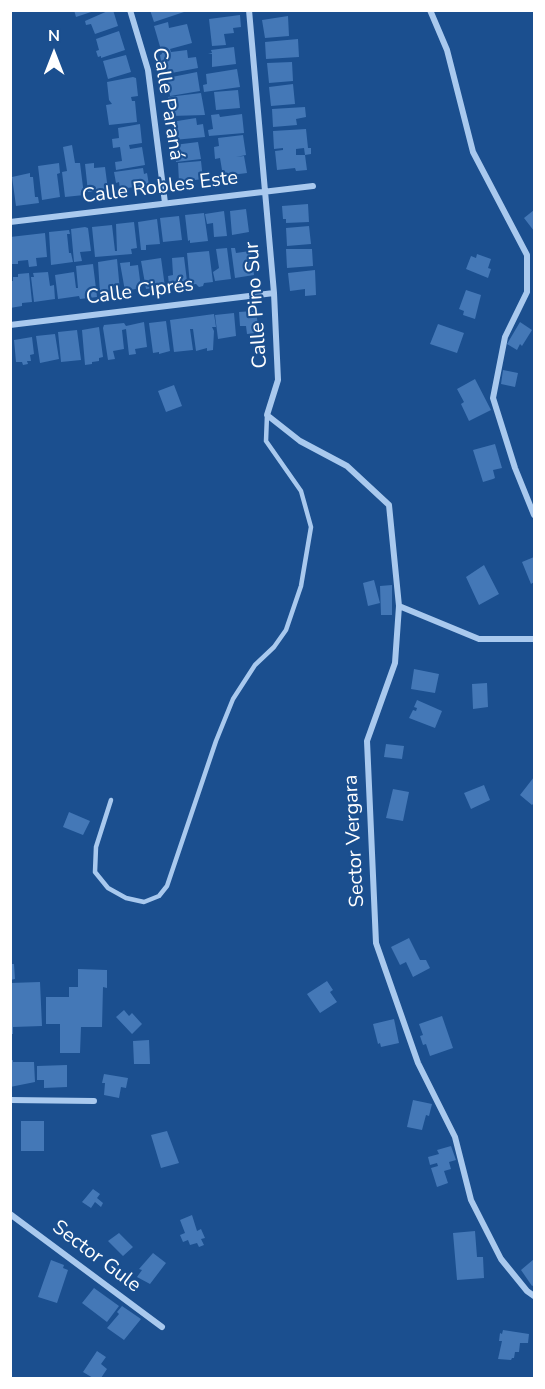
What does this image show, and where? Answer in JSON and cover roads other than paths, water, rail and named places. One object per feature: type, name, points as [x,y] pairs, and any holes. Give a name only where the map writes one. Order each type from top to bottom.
[{"type":"street","name":"Calle Paraná","points":[[130,10],[148,70],[165,203]]},
{"type":"street","name":"Calle Pino Sur","points":[[249,10],[274,293],[278,380],[267,415]]},
{"type":"street","points":[[430,10],[447,50],[473,152],[527,255],[527,292],[505,337],[493,398],[515,468],[534,515]]},
{"type":"street","name":"Calle Robles Este","points":[[10,222],[313,186]]},
{"type":"street","name":"Calle Ciprés","points":[[10,325],[274,293]]},
{"type":"street","name":"Sector Vergara","points":[[267,415],[300,441],[347,466],[390,505],[399,606],[395,663],[367,741],[376,943],[418,1063],[455,1137],[471,1200],[501,1259],[527,1291],[534,1296]]},
{"type":"street","points":[[399,606],[479,639],[534,639]]},
{"type":"street","points":[[10,1100],[94,1101]]},
{"type":"street","name":"Sector Gule","points":[[10,1214],[162,1327]]},
{"type":"lane","points":[[111,800],[96,847],[95,872],[108,888],[126,898],[144,903],[159,896],[167,886],[216,741],[233,699],[255,665],[274,647],[286,630],[301,586],[311,527],[302,491],[266,441],[267,415]]}]
